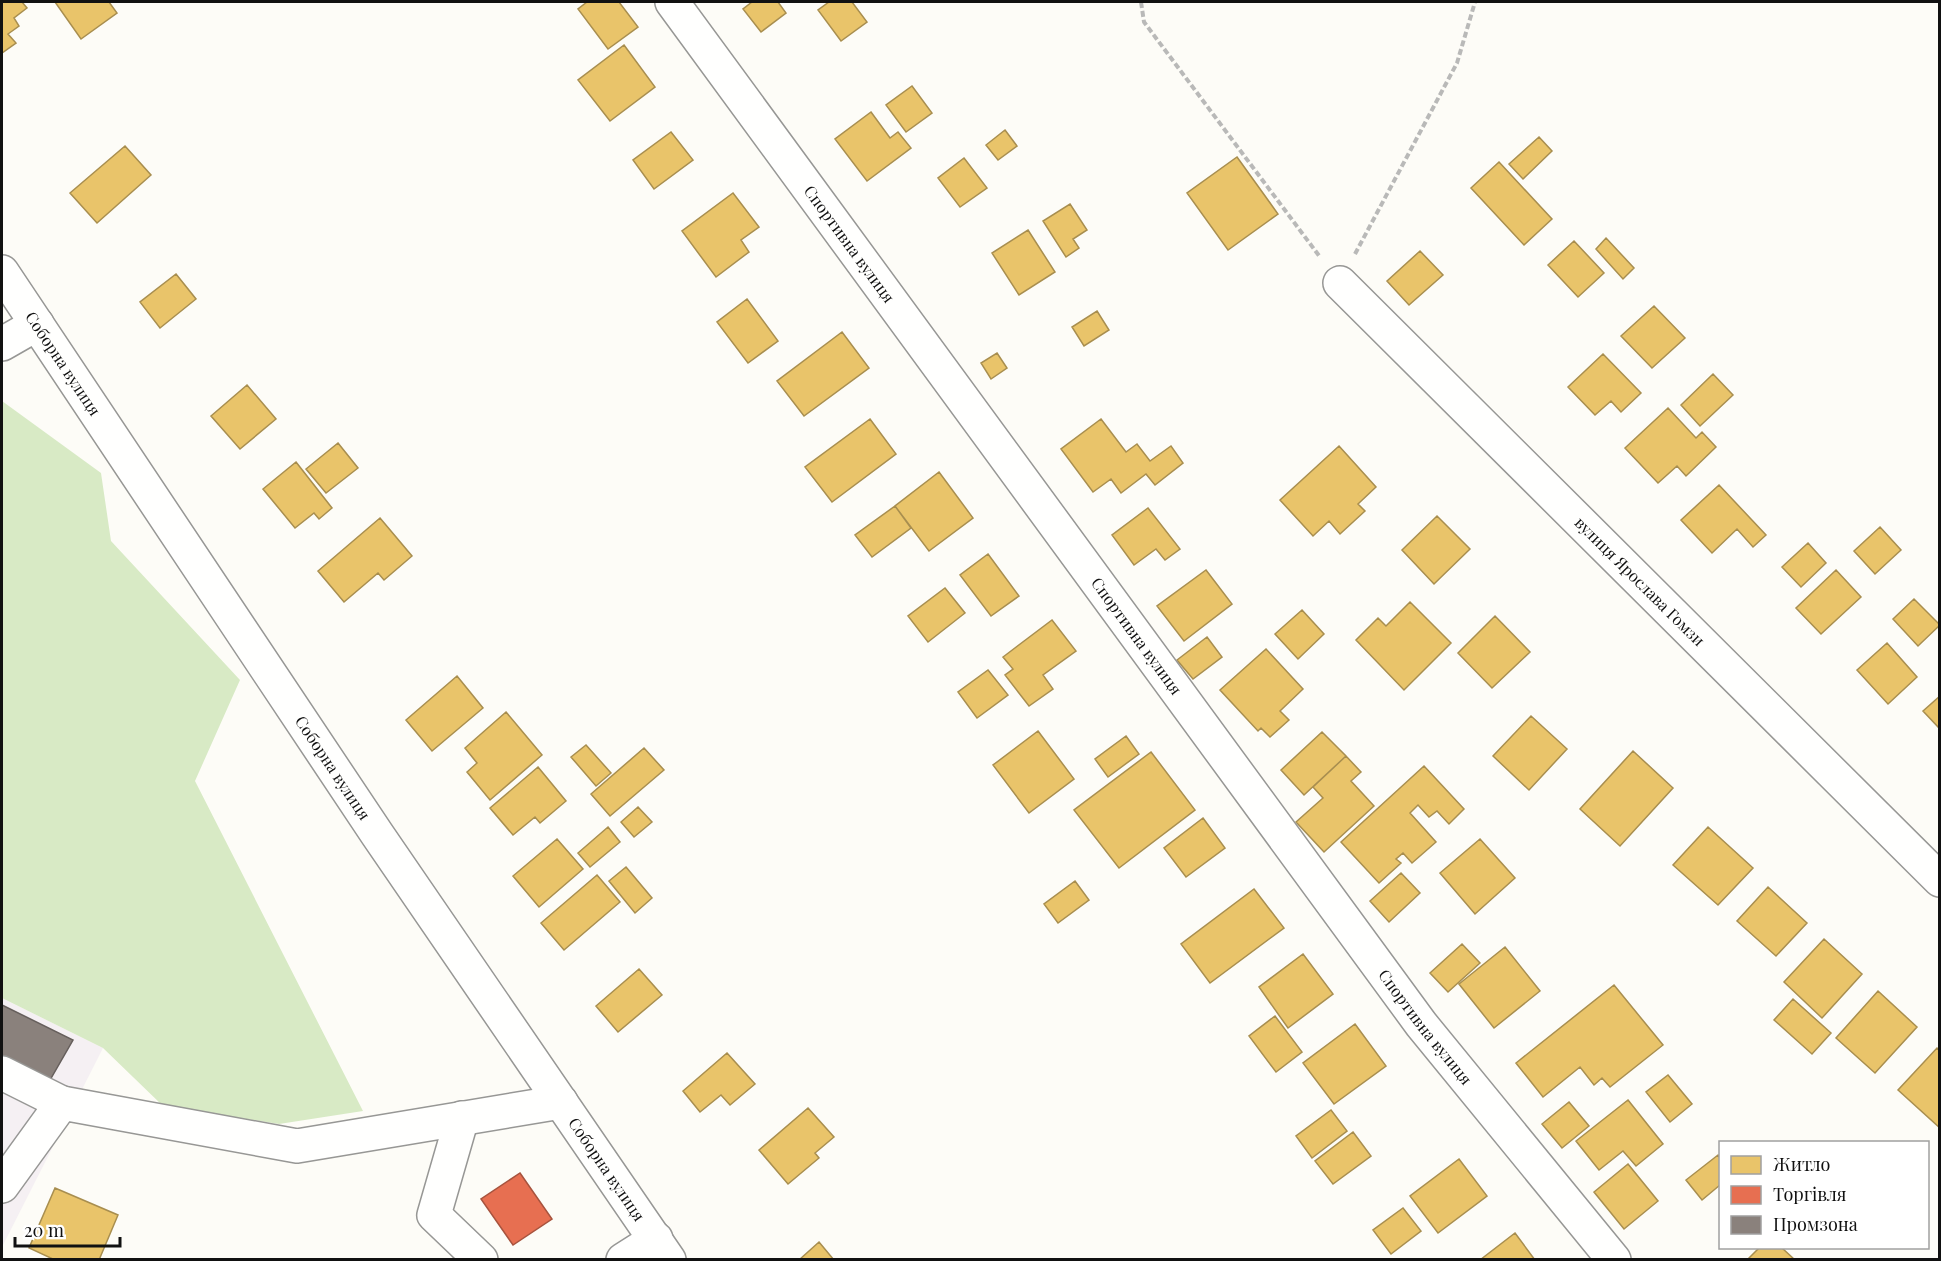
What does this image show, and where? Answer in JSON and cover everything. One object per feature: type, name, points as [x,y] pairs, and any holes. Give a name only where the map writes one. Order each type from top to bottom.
[{"type":"street","name":"Спортивна вулиця","points":[[672,2],[1420,1024],[1614,1260]]},
{"type":"street","name":"Соборна вулиця","points":[[2,272],[377,834],[663,1250]]},
{"type":"street","name":"вулиця Ярослава Гомзи","points":[[1340,283],[1940,880]]},
{"type":"street","points":[[2,344],[37,324]]},
{"type":"street","points":[[2,1073],[62,1103],[297,1146],[561,1102]]},
{"type":"street","points":[[2,1186],[62,1103]]},
{"type":"street","points":[[462,1118],[434,1215],[481,1260]]},
{"type":"street","points":[[623,1260],[663,1250]]},
{"type":"path","points":[[1141,2],[1144,22],[1281,208],[1340,283],[1457,63],[1475,2]]},
{"type":"shaded area","points":[[2,998],[103,1048],[2,1247]]},
{"type":"green space","points":[[2,401],[101,473],[111,541],[240,680],[195,781],[363,1111],[279,1124],[163,1106],[103,1048],[2,998]]},
{"type":"building: Житло","points":[[2,2],[22,2],[27,8],[14,18],[19,26],[8,34],[16,43],[2,53]]},
{"type":"building: Житло","points":[[55,2],[109,2],[117,13],[81,39]]},
{"type":"building: Житло","points":[[587,2],[619,2],[638,27],[608,49],[578,9]]},
{"type":"building: Житло","points":[[752,2],[778,2],[786,13],[761,32],[743,9]]},
{"type":"building: Житло","points":[[829,2],[852,2],[867,22],[841,41],[818,10]]},
{"type":"building: Житло","points":[[624,45],[655,87],[610,121],[578,80]]},
{"type":"building: Житло","points":[[912,86],[932,113],[906,132],[886,105]]},
{"type":"building: Житло","points":[[871,112],[890,138],[898,132],[911,148],[867,181],[835,139]]},
{"type":"building: Житло","points":[[1005,130],[1017,146],[998,160],[986,145]]},
{"type":"building: Житло","points":[[671,132],[693,160],[654,189],[633,160]]},
{"type":"building: Житло","points":[[1539,137],[1552,151],[1523,179],[1509,164]]},
{"type":"building: Житло","points":[[125,146],[151,175],[97,223],[70,193]]},
{"type":"building: Житло","points":[[1237,157],[1278,214],[1228,250],[1187,193]]},
{"type":"building: Житло","points":[[964,158],[987,188],[960,207],[938,178]]},
{"type":"building: Житло","points":[[1499,162],[1552,219],[1524,245],[1471,188]]},
{"type":"building: Житло","points":[[733,193],[759,227],[741,240],[749,252],[716,277],[682,231]]},
{"type":"building: Житло","points":[[1070,204],[1087,230],[1073,239],[1079,248],[1066,257],[1043,221]]},
{"type":"building: Житло","points":[[1028,230],[1055,272],[1019,295],[992,253]]},
{"type":"building: Житло","points":[[1606,238],[1634,268],[1623,279],[1596,249]]},
{"type":"building: Житло","points":[[1574,241],[1604,273],[1578,297],[1548,265]]},
{"type":"building: Житло","points":[[1420,251],[1443,275],[1409,305],[1387,281]]},
{"type":"building: Житло","points":[[176,274],[196,299],[160,328],[140,302]]},
{"type":"building: Житло","points":[[747,299],[778,341],[748,363],[717,322]]},
{"type":"building: Житло","points":[[1654,306],[1685,338],[1652,368],[1621,336]]},
{"type":"building: Житло","points":[[1097,311],[1109,330],[1084,346],[1072,327]]},
{"type":"building: Житло","points":[[842,332],[869,368],[804,416],[777,381]]},
{"type":"building: Житло","points":[[997,353],[1007,368],[991,379],[981,363]]},
{"type":"building: Житло","points":[[1603,354],[1641,393],[1621,412],[1611,401],[1595,415],[1568,387]]},
{"type":"building: Житло","points":[[1713,374],[1733,395],[1700,426],[1681,405]]},
{"type":"building: Житло","points":[[247,385],[276,419],[240,449],[211,416]]},
{"type":"building: Житло","points":[[1668,408],[1696,438],[1702,432],[1716,447],[1686,476],[1677,466],[1658,483],[1625,448]]},
{"type":"building: Житло","points":[[870,419],[896,454],[832,502],[805,467]]},
{"type":"building: Житло","points":[[1101,419],[1126,452],[1137,444],[1150,461],[1171,446],[1183,463],[1155,485],[1146,474],[1121,493],[1111,479],[1093,492],[1061,449]]},
{"type":"building: Житло","points":[[338,443],[358,468],[326,493],[306,469]]},
{"type":"building: Житло","points":[[1339,446],[1376,487],[1358,504],[1365,511],[1340,534],[1329,521],[1313,536],[1280,500]]},
{"type":"building: Житло","points":[[296,462],[332,508],[319,519],[314,513],[295,528],[263,489]]},
{"type":"building: Житло","points":[[939,472],[973,518],[929,551],[895,506]]},
{"type":"building: Житло","points":[[1719,485],[1766,535],[1753,547],[1737,529],[1712,553],[1681,520]]},
{"type":"building: Житло","points":[[895,506],[911,528],[872,557],[855,535]]},
{"type":"building: Житло","points":[[1148,508],[1180,549],[1165,560],[1156,549],[1134,565],[1112,535]]},
{"type":"building: Житло","points":[[1437,516],[1470,549],[1434,584],[1402,550]]},
{"type":"building: Житло","points":[[380,518],[412,556],[384,580],[378,573],[344,602],[318,571]]},
{"type":"building: Житло","points":[[1880,527],[1901,550],[1875,574],[1854,551]]},
{"type":"building: Житло","points":[[1808,543],[1826,563],[1801,587],[1782,567]]},
{"type":"building: Житло","points":[[988,554],[1019,596],[991,616],[960,575]]},
{"type":"building: Житло","points":[[1206,570],[1232,604],[1184,641],[1157,606]]},
{"type":"building: Житло","points":[[1836,570],[1861,597],[1821,634],[1796,608]]},
{"type":"building: Житло","points":[[945,588],[965,613],[928,642],[908,616]]},
{"type":"building: Житло","points":[[1914,599],[1940,625],[1918,646],[1893,619]]},
{"type":"building: Житло","points":[[1410,602],[1451,643],[1404,690],[1356,640],[1378,618],[1386,626]]},
{"type":"building: Житло","points":[[1302,610],[1324,634],[1298,659],[1275,634]]},
{"type":"building: Житло","points":[[1495,616],[1530,652],[1492,688],[1458,653]]},
{"type":"building: Житло","points":[[1052,620],[1076,651],[1043,675],[1053,689],[1029,706],[1005,675],[1013,669],[1003,657]]},
{"type":"building: Житло","points":[[1207,637],[1222,657],[1193,679],[1177,660]]},
{"type":"building: Житло","points":[[1887,643],[1917,677],[1888,704],[1857,670]]},
{"type":"building: Житло","points":[[1266,649],[1303,689],[1280,711],[1289,720],[1270,737],[1261,728],[1258,731],[1220,690]]},
{"type":"building: Житло","points":[[988,670],[1008,695],[977,718],[958,692]]},
{"type":"building: Житло","points":[[457,676],[483,708],[432,751],[406,720]]},
{"type":"building: Житло","points":[[1940,696],[1940,729],[1923,711]]},
{"type":"building: Житло","points":[[506,712],[542,755],[490,800],[467,772],[477,763],[465,748]]},
{"type":"building: Житло","points":[[1531,716],[1567,749],[1529,790],[1493,756]]},
{"type":"building: Житло","points":[[1038,731],[1074,779],[1029,813],[993,765]]},
{"type":"building: Житло","points":[[1322,732],[1346,756],[1304,795],[1281,770]]},
{"type":"building: Житло","points":[[1126,736],[1139,754],[1108,777],[1095,759]]},
{"type":"building: Житло","points":[[586,745],[611,773],[596,786],[571,757]]},
{"type":"building: Житло","points":[[644,748],[664,770],[610,816],[591,794]]},
{"type":"building: Житло","points":[[1633,751],[1673,788],[1620,846],[1580,809]]},
{"type":"building: Житло","points":[[1151,752],[1195,810],[1119,868],[1074,810]]},
{"type":"building: Житло","points":[[1346,756],[1361,772],[1351,781],[1374,806],[1324,852],[1296,822],[1323,798],[1313,787]]},
{"type":"building: Житло","points":[[1424,766],[1464,809],[1449,824],[1437,811],[1429,817],[1418,805],[1410,813],[1436,842],[1412,863],[1403,853],[1396,859],[1401,863],[1379,883],[1341,842]]},
{"type":"building: Житло","points":[[538,767],[566,801],[540,823],[535,817],[513,835],[490,808]]},
{"type":"building: Житло","points":[[638,807],[652,822],[634,837],[621,822]]},
{"type":"building: Житло","points":[[1203,818],[1225,848],[1186,877],[1164,848]]},
{"type":"building: Житло","points":[[608,827],[620,842],[590,867],[578,853]]},
{"type":"building: Житло","points":[[1708,827],[1753,868],[1718,905],[1673,865]]},
{"type":"building: Житло","points":[[557,839],[583,869],[539,907],[513,876]]},
{"type":"building: Житло","points":[[1480,839],[1515,878],[1475,914],[1440,873]]},
{"type":"building: Житло","points":[[626,867],[652,898],[635,913],[609,881]]},
{"type":"building: Житло","points":[[1401,873],[1420,893],[1389,922],[1370,901]]},
{"type":"building: Житло","points":[[597,875],[620,902],[564,950],[541,923]]},
{"type":"building: Житло","points":[[1075,881],[1089,900],[1058,923],[1044,904]]},
{"type":"building: Житло","points":[[1768,887],[1807,923],[1776,956],[1737,921]]},
{"type":"building: Житло","points":[[1254,889],[1284,928],[1210,983],[1181,944]]},
{"type":"building: Житло","points":[[1824,939],[1862,974],[1822,1018],[1784,982]]},
{"type":"building: Житло","points":[[1462,944],[1480,963],[1448,992],[1430,973]]},
{"type":"building: Житло","points":[[1505,947],[1540,991],[1494,1028],[1459,984]]},
{"type":"building: Житло","points":[[1303,954],[1333,994],[1288,1028],[1259,987]]},
{"type":"building: Житло","points":[[639,969],[662,995],[618,1032],[596,1006]]},
{"type":"building: Житло","points":[[1614,985],[1663,1045],[1610,1087],[1602,1078],[1594,1085],[1580,1067],[1543,1097],[1516,1063]]},
{"type":"building: Житло","points":[[1878,991],[1917,1027],[1875,1073],[1836,1038]]},
{"type":"building: Житло","points":[[1793,999],[1831,1033],[1812,1054],[1774,1020]]},
{"type":"building: Житло","points":[[1275,1016],[1302,1052],[1276,1072],[1249,1036]]},
{"type":"building: Житло","points":[[1355,1024],[1386,1066],[1334,1104],[1303,1063]]},
{"type":"building: Житло","points":[[1937,1048],[1940,1051],[1940,1128],[1898,1090]]},
{"type":"building: Житло","points":[[727,1053],[755,1084],[730,1105],[721,1095],[700,1112],[683,1091]]},
{"type":"building: Житло","points":[[1668,1075],[1692,1104],[1670,1122],[1646,1092]]},
{"type":"building: Житло","points":[[1628,1100],[1663,1144],[1636,1166],[1623,1151],[1599,1170],[1576,1141]]},
{"type":"building: Житло","points":[[1569,1102],[1589,1126],[1562,1148],[1542,1124]]},
{"type":"building: Житло","points":[[808,1108],[834,1137],[815,1153],[819,1158],[788,1184],[759,1150]]},
{"type":"building: Житло","points":[[1331,1110],[1347,1131],[1312,1158],[1296,1136]]},
{"type":"building: Житло","points":[[1353,1132],[1371,1156],[1333,1184],[1315,1161]]},
{"type":"building: Житло","points":[[1718,1155],[1719,1186],[1702,1200],[1686,1180]]},
{"type":"building: Житло","points":[[1459,1159],[1487,1196],[1438,1233],[1410,1196]]},
{"type":"building: Житло","points":[[1628,1164],[1658,1201],[1624,1229],[1594,1192]]},
{"type":"building: Житло","points":[[55,1188],[118,1215],[99,1260],[55,1260],[29,1248]]},
{"type":"building: Житло","points":[[1403,1208],[1421,1231],[1391,1254],[1373,1230]]},
{"type":"building: Житло","points":[[1515,1233],[1535,1260],[1480,1260]]},
{"type":"building: Житло","points":[[819,1242],[834,1260],[799,1260]]},
{"type":"building: Житло","points":[[1758,1249],[1783,1249],[1795,1260],[1747,1260]]},
{"type":"building: Торгівля","points":[[520,1173],[552,1219],[513,1245],[481,1199]]},
{"type":"building: Промзона","points":[[2,1005],[73,1040],[50,1080],[2,1056]]}]
